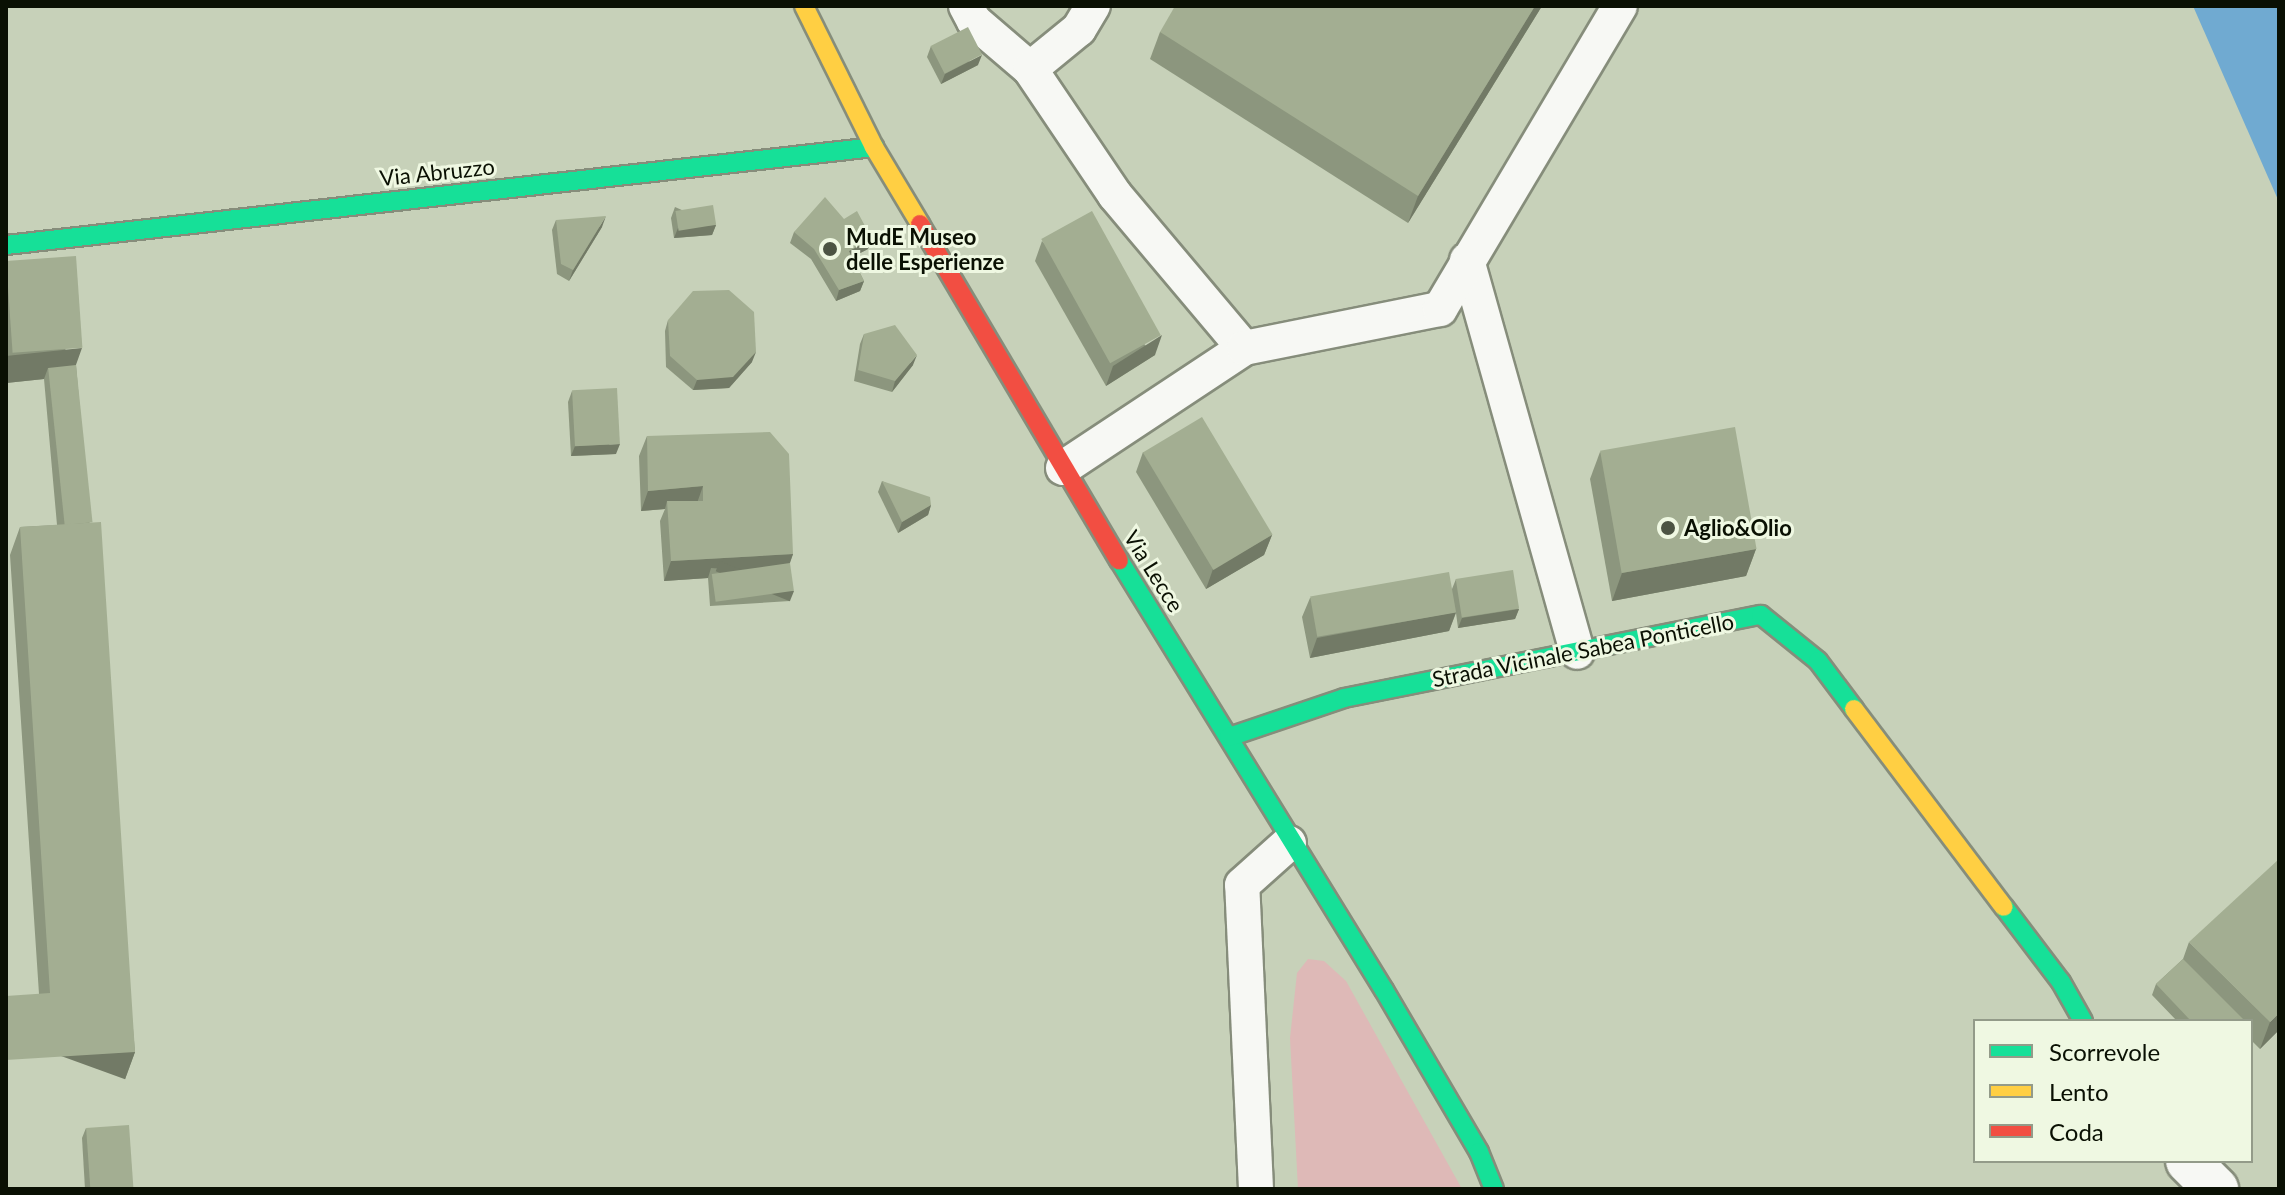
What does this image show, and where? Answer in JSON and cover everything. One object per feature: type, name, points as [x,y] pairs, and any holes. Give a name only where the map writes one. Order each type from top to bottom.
[{"type":"street","name":"Via Lecce","points":[[804,6],[874,147],[1063,468],[1479,1152],[1511,1189]]},
{"type":"street","name":"Via Abruzzo","points":[[6,245],[874,147]]},
{"type":"street","name":"Strada Vicinale Sabea Ponticello","points":[[1229,737],[1344,698],[1761,615],[1818,661],[2052,969],[2082,1019]]},
{"type":"street","name":"Via Lecce","points":[[1479,1152],[1494,1189]]},
{"type":"street","points":[[2190,1163],[2216,1189]]},
{"type":"lane","points":[[966,6],[974,21],[1030,69],[1115,195],[1244,348]]},
{"type":"lane","points":[[1030,69],[1079,29],[1093,6]]},
{"type":"lane","points":[[1063,468],[1244,348],[1440,309],[1620,6]]},
{"type":"lane","points":[[1467,260],[1577,652]]},
{"type":"lane","points":[[1256,1189],[1242,885],[1289,843]]},
{"type":"shaded area","points":[[1308,959],[1324,961],[1346,981],[1462,1189],[1298,1189],[1290,1038],[1297,973]]},
{"type":"water","points":[[2193,6],[2279,6],[2279,202]]},
{"type":"building","points":[[1175,6],[1535,6],[1418,196],[1160,32]]},
{"type":"building","points":[[968,27],[982,55],[945,74],[931,46]]},
{"type":"building","points":[[825,197],[844,219],[857,211],[872,239],[849,251],[864,281],[839,290],[814,249],[794,232]]},
{"type":"building","points":[[713,205],[716,225],[679,231],[675,211]]},
{"type":"building","points":[[1092,211],[1161,335],[1110,363],[1041,239]]},
{"type":"building","points":[[606,216],[573,270],[561,264],[556,220]]},
{"type":"building","points":[[76,256],[82,348],[13,353],[6,261]]},
{"type":"building","points":[[729,290],[754,312],[756,352],[733,377],[697,380],[670,356],[668,320],[693,291]]},
{"type":"building","points":[[895,325],[917,355],[895,381],[858,370],[864,334]]},
{"type":"building","points":[[76,365],[93,522],[65,525],[48,368]]},
{"type":"building","points":[[617,388],[620,444],[575,446],[572,390]]},
{"type":"building","points":[[1202,417],[1273,534],[1213,570],[1143,453]]},
{"type":"building","name":"Aglio&Olio","points":[[1735,427],[1757,549],[1622,573],[1600,451]]},
{"type":"building","points":[[770,432],[789,454],[793,554],[671,561],[667,501],[703,501],[703,486],[648,491],[647,436]]},
{"type":"building","points":[[882,481],[930,497],[931,505],[902,522]]},
{"type":"building","points":[[101,522],[135,1052],[6,1060],[6,996],[50,993],[20,527]]},
{"type":"building","points":[[790,563],[794,591],[716,602],[712,574]]},
{"type":"building","points":[[1513,570],[1519,609],[1462,618],[1456,579]]},
{"type":"building","points":[[1449,572],[1456,612],[1317,637],[1310,596]]},
{"type":"building","points":[[2279,859],[2279,1013],[2270,1022],[2189,942]]},
{"type":"building","points":[[2183,959],[2243,1019],[2189,1019],[2156,984]]},
{"type":"building","points":[[129,1125],[133,1189],[90,1189],[86,1128]]},
{"type":"traffic: fast","points":[[6,245],[874,147]]},
{"type":"traffic: fast","points":[[1119,560],[1384,990],[1479,1152],[1494,1189]]},
{"type":"traffic: fast","points":[[1229,737],[1344,698],[1761,615],[1818,661],[1854,709]]},
{"type":"traffic: fast","points":[[2004,907],[2061,982],[2082,1019]]},
{"type":"traffic: slow","points":[[804,6],[874,147],[920,224]]},
{"type":"traffic: slow","points":[[1854,709],[2004,907]]},
{"type":"traffic: jam","points":[[920,224],[1119,560]]},
{"type":"place","name":"MudE Museo delle Esperienze","points":[[830,249]]},
{"type":"place","name":"Aglio&Olio","points":[[1668,528]]}]
